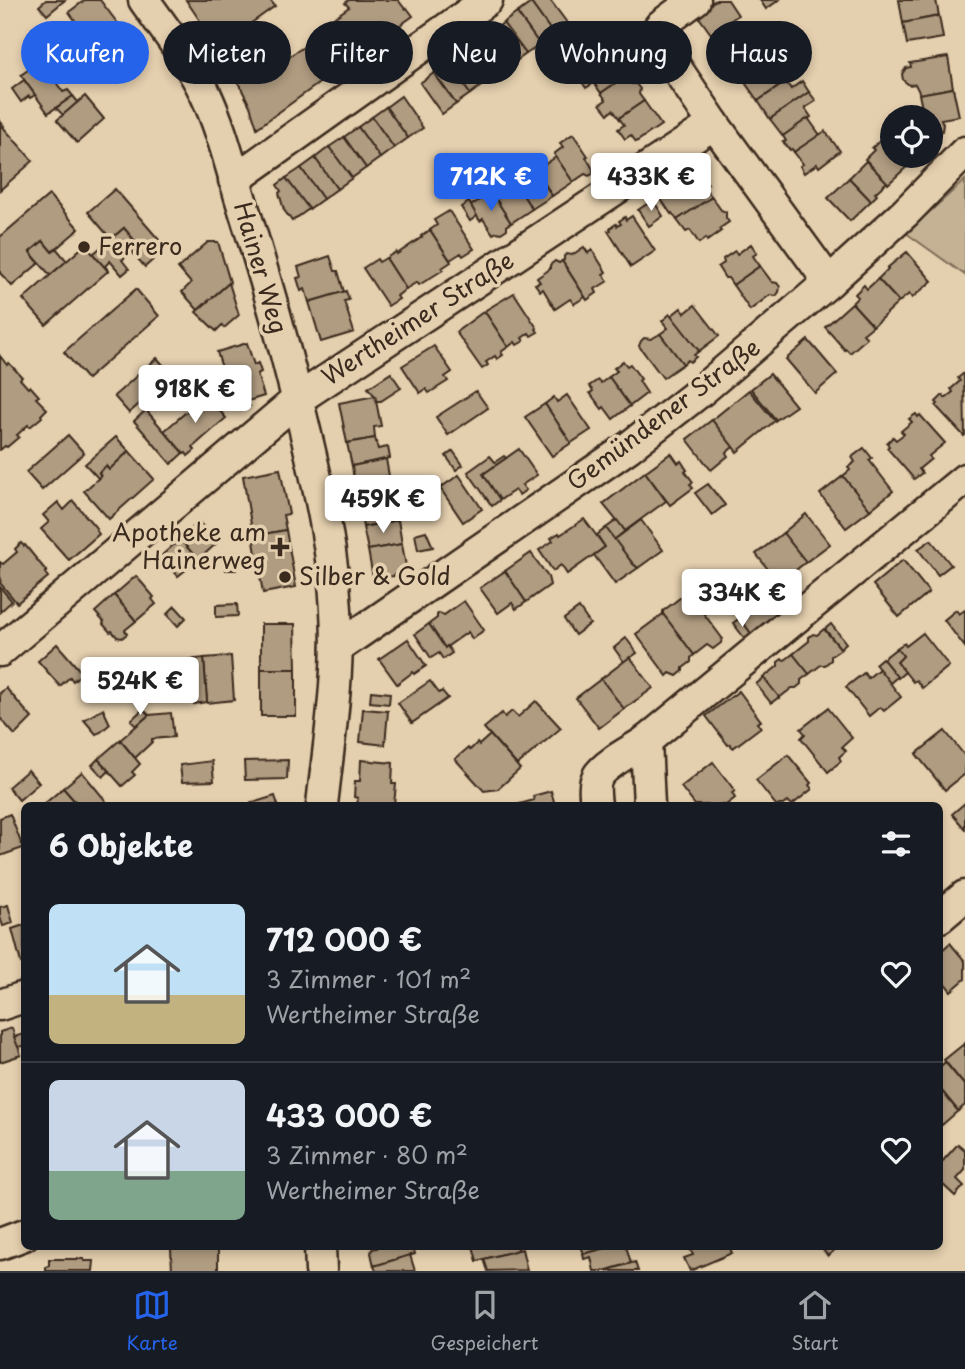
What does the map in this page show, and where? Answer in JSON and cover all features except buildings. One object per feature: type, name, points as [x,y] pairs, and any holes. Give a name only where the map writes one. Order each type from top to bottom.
[{"type":"street","name":"Hainer Weg","points":[[144,0],[183,55],[206,94],[228,153],[298,399],[321,501],[336,608],[337,648],[322,802]]},
{"type":"street","points":[[234,180],[487,0]]},
{"type":"street","points":[[695,0],[667,19],[657,30],[660,44],[714,124],[829,282]]},
{"type":"street","name":"Wertheimer Straße","points":[[0,651],[298,399],[714,124]]},
{"type":"street","name":"Gemündener Straße","points":[[337,648],[629,447],[754,348],[905,213],[965,152]]},
{"type":"street","points":[[596,802],[598,776],[608,766],[646,741],[965,479]]},
{"type":"street","points":[[646,741],[649,802]]},
{"type":"street","points":[[943,914],[965,896]]},
{"type":"street","points":[[0,1005],[21,998]]},
{"type":"street","points":[[0,1244],[21,1236]]},
{"type":"street","points":[[320,1250],[321,1271]]},
{"type":"shaded area","points":[[965,180],[965,275],[906,233]]},
{"type":"place","name":"Ferrero","points":[[84,247]]},
{"type":"place","name":"Apotheke am Hainerweg","points":[[280,547]]},
{"type":"place","name":"Silber & Gold","points":[[285,577]]}]
